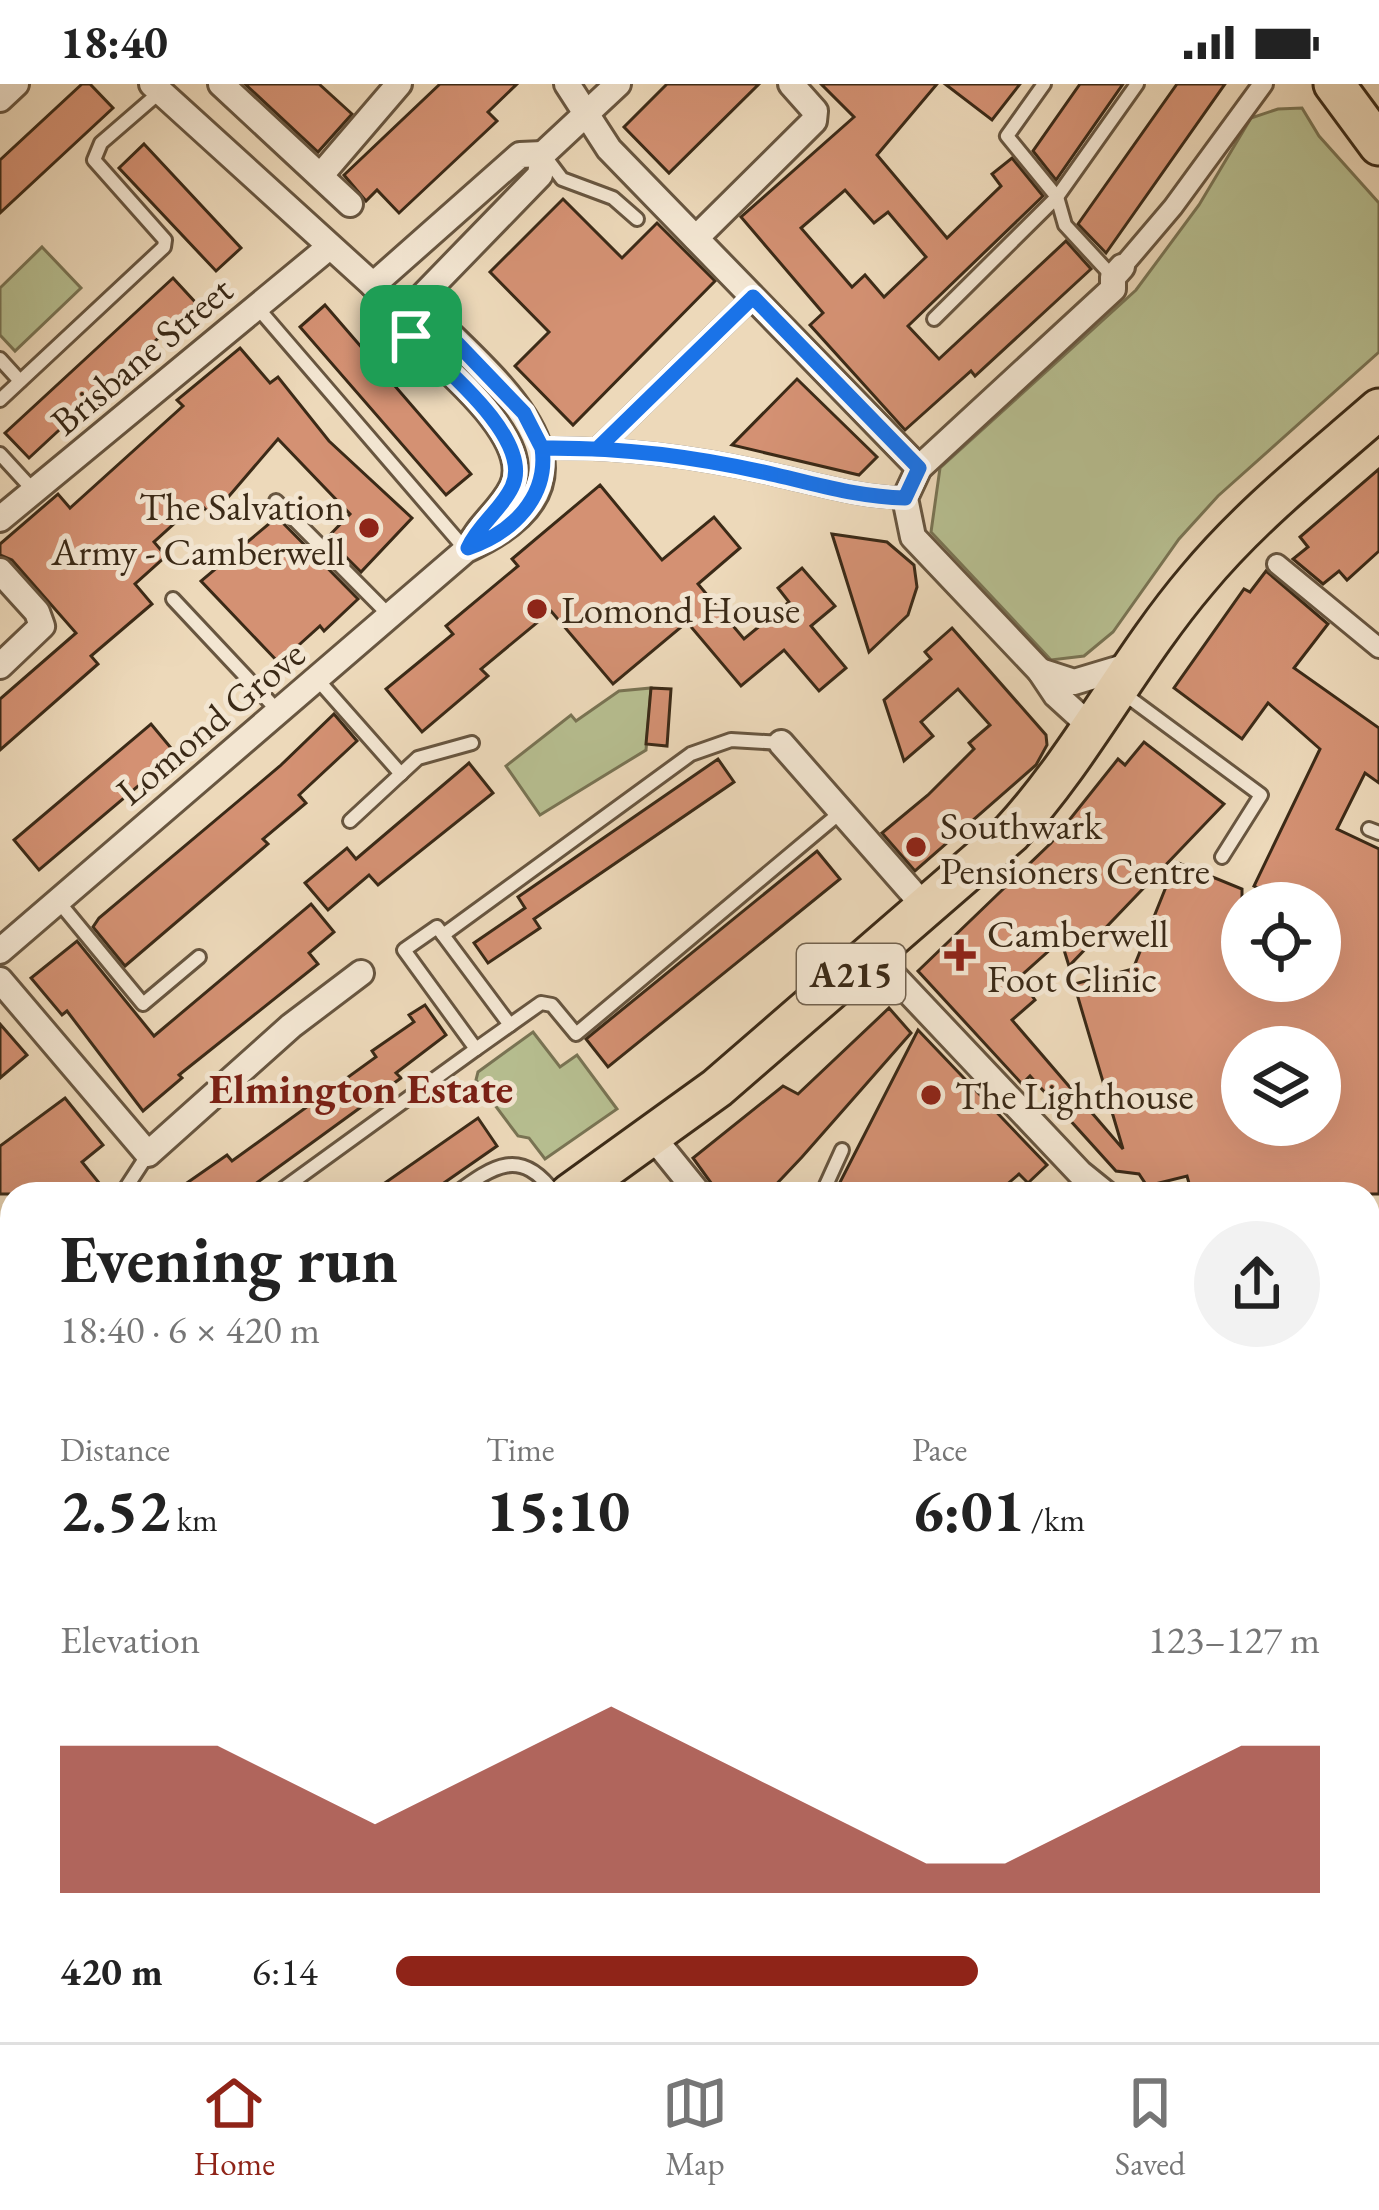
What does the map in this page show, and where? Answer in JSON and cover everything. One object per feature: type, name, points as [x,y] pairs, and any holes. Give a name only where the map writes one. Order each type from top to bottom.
[{"type":"main road","points":[[1334,84],[1376,136]]},
{"type":"main road","name":"A215","points":[[587,1182],[717,1088],[1032,810],[1109,699],[1230,543],[1379,410]]},
{"type":"street","points":[[0,99],[16,84]]},
{"type":"street","points":[[220,84],[350,204]]},
{"type":"street","points":[[321,175],[399,84]]},
{"type":"street","points":[[568,84],[609,149],[919,468]]},
{"type":"street","points":[[405,314],[540,175],[543,154],[618,84]]},
{"type":"street","points":[[696,238],[814,121],[814,111],[790,84]]},
{"type":"street","points":[[1109,699],[1055,694],[1040,671],[914,537],[905,498],[919,468],[1114,290],[1118,272],[1173,207],[1263,84]]},
{"type":"street","points":[[156,88],[405,314],[431,316],[524,413],[542,448],[597,449],[708,462],[846,494],[905,498]]},
{"type":"street","points":[[373,285],[520,155],[543,154]]},
{"type":"street","name":"Brisbane Street","points":[[0,519],[328,248]]},
{"type":"street","points":[[597,449],[753,297]]},
{"type":"street","name":"Lomond Grove","points":[[405,314],[411,336],[492,418],[516,459],[510,491],[477,528],[467,549]]},
{"type":"street","name":"Lomond Grove","points":[[0,952],[467,549],[499,534],[537,493],[544,468],[542,448]]},
{"type":"street","points":[[1277,564],[1379,648]]},
{"type":"street","points":[[0,571],[37,612],[42,626],[0,666]]},
{"type":"street","points":[[1040,671],[1109,699]]},
{"type":"street","points":[[781,743],[926,908]]},
{"type":"street","points":[[874,954],[952,1042],[1091,1182]]},
{"type":"street","points":[[0,980],[148,1154],[278,1037],[361,973]]},
{"type":"street","points":[[652,1136],[689,1182]]},
{"type":"lane","points":[[1044,84],[1006,136],[1057,197],[1065,225],[1118,272]]},
{"type":"lane","points":[[934,319],[1057,197],[1137,84]]},
{"type":"lane","points":[[0,400],[164,247],[165,240],[94,160],[101,142],[156,88]]},
{"type":"lane","points":[[543,154],[562,179],[613,198],[637,219]]},
{"type":"lane","points":[[256,306],[467,549]]},
{"type":"lane","points":[[0,359],[20,381]]},
{"type":"lane","points":[[0,454],[34,491]]},
{"type":"lane","points":[[276,501],[390,616]]},
{"type":"lane","points":[[173,599],[278,712]]},
{"type":"lane","points":[[317,679],[401,774]]},
{"type":"lane","points":[[1109,699],[1261,795],[1222,857]]},
{"type":"lane","points":[[443,935],[691,754],[731,740],[781,743]]},
{"type":"lane","points":[[350,821],[418,758],[472,743]]},
{"type":"lane","points":[[293,1182],[547,1002],[576,1034],[842,811]]},
{"type":"lane","points":[[58,900],[143,1004],[199,957]]},
{"type":"lane","points":[[476,1049],[404,950],[436,927],[510,1024]]},
{"type":"lane","points":[[827,1182],[842,1150]]},
{"type":"lane","points":[[133,1182],[148,1154]]},
{"type":"lane","points":[[472,1182],[488,1170],[512,1164],[545,1182]]},
{"type":"green space","points":[[1302,108],[1319,136],[1379,203],[1379,352],[1218,496],[1179,539],[1113,632],[1084,656],[1051,660],[931,532],[940,468],[1136,290],[1199,205],[1251,118],[1278,109]]},
{"type":"green space","points":[[42,247],[81,288],[15,351],[0,335],[0,288]]},
{"type":"green space","points":[[651,688],[646,750],[540,815],[506,766],[571,715],[576,721],[619,691]]},
{"type":"green space","points":[[533,1032],[560,1067],[577,1055],[617,1109],[545,1159],[529,1138],[518,1136],[476,1080],[478,1072]]},
{"type":"building","points":[[82,84],[90,84],[113,108],[0,213],[0,160]]},
{"type":"building","points":[[245,84],[319,84],[352,114],[318,152]]},
{"type":"building","points":[[440,84],[517,84],[488,112],[497,121],[399,213],[377,190],[366,201],[344,175]]},
{"type":"building","points":[[667,84],[759,84],[669,173],[624,127]]},
{"type":"building","points":[[821,84],[937,84],[877,155],[947,238],[1001,186],[992,174],[1012,158],[1043,196],[908,326],[939,359],[1066,241],[1091,269],[975,376],[971,371],[905,430],[810,325],[823,313],[741,217],[854,117]],"holes":[[[845,190],[874,223],[888,212],[926,257],[884,297],[865,275],[852,287],[801,228]]]},
{"type":"building","points":[[945,84],[1020,84],[992,120]]},
{"type":"building","points":[[1080,84],[1123,84],[1056,180],[1033,151]]},
{"type":"building","points":[[1177,84],[1225,84],[1106,253],[1078,224]]},
{"type":"building","points":[[144,144],[241,248],[216,271],[119,168]]},
{"type":"building","points":[[563,199],[622,258],[657,223],[715,281],[573,425],[515,366],[549,332],[490,272]]},
{"type":"building","points":[[173,278],[196,303],[29,458],[5,433]]},
{"type":"building","points":[[325,305],[471,474],[446,495],[300,327]]},
{"type":"building","points":[[240,348],[270,383],[278,377],[329,441],[412,518],[361,572],[327,538],[350,514],[278,439],[212,516],[198,502],[154,542],[166,556],[135,584],[152,604],[91,656],[98,664],[0,750],[0,699],[76,633],[12,560],[0,555],[0,544],[58,494],[70,508],[183,406],[177,400]]},
{"type":"building","points":[[797,379],[877,457],[859,475],[732,445]]},
{"type":"building","points":[[1379,469],[1379,551],[1347,580],[1339,571],[1323,584],[1293,559],[1308,547],[1300,537]]},
{"type":"building","name":"Lomond House","points":[[600,485],[662,560],[714,517],[740,548],[698,584],[744,639],[789,602],[778,588],[802,568],[835,606],[811,626],[846,668],[819,691],[784,650],[741,686],[687,622],[613,684],[551,611],[481,669],[488,676],[422,732],[386,689],[453,634],[446,626],[518,566],[512,559]]},
{"type":"building","points":[[277,517],[358,599],[279,663],[201,581]]},
{"type":"building","points":[[832,534],[887,542],[914,565],[917,587],[908,615],[869,652]]},
{"type":"building","points":[[1266,571],[1328,624],[1294,668],[1379,728],[1379,783],[1365,773],[1337,829],[1379,849],[1379,1182],[1189,1182],[1187,1176],[1144,1182],[1139,1174],[1116,1171],[1030,1076],[1022,1084],[918,971],[1051,843],[1118,759],[1125,765],[1144,742],[1224,804],[1069,966],[1061,940],[1022,975],[1034,989],[1030,993],[1035,1000],[1012,1020],[1123,1149],[1074,984],[1133,969],[1176,862],[1225,882],[1221,882],[1221,1002],[1341,1002],[1341,882],[1256,882],[1320,749],[1268,703],[1242,739],[1174,688],[1244,589],[1250,592]]},
{"type":"building","points":[[952,628],[1046,735],[1047,745],[1036,765],[915,871],[882,833],[974,749],[969,743],[990,725],[958,689],[921,722],[933,736],[904,761],[884,700],[931,659],[925,652]]},
{"type":"building","points":[[651,688],[671,689],[667,746],[646,744]]},
{"type":"building","points":[[334,714],[357,741],[299,795],[306,803],[263,839],[268,844],[125,966],[93,927],[99,918],[280,766]]},
{"type":"building","points":[[151,724],[176,754],[39,870],[14,840]]},
{"type":"building","points":[[718,759],[734,782],[534,919],[540,928],[488,963],[474,943],[525,908],[518,897]]},
{"type":"building","points":[[469,763],[493,793],[378,885],[369,875],[328,910],[305,883],[347,848],[356,859]]},
{"type":"building","points":[[817,851],[840,879],[608,1067],[586,1039]]},
{"type":"building","points":[[311,904],[334,932],[309,953],[318,964],[179,1075],[182,1078],[143,1111],[67,1011],[62,1015],[31,978],[77,941],[154,1036]]},
{"type":"building","points":[[425,1005],[446,1035],[396,1073],[401,1078],[258,1182],[188,1182],[227,1155],[232,1161],[376,1057],[372,1051],[414,1022],[409,1015]]},
{"type":"building","points":[[889,1008],[911,1033],[778,1182],[710,1182],[693,1158],[783,1086],[798,1094]]},
{"type":"building","points":[[0,1024],[27,1055],[0,1078]]},
{"type":"building","name":"The Lighthouse","points":[[918,1030],[1047,1165],[1029,1182],[1019,1174],[1010,1182],[840,1182]]},
{"type":"building","points":[[65,1098],[103,1145],[82,1162],[98,1182],[0,1182],[0,1146]]},
{"type":"building","points":[[478,1118],[497,1146],[445,1182],[386,1182]]},
{"type":"place","name":"The Salvation Army - Camberwell","points":[[369,528]]},
{"type":"place","name":"Lomond House","points":[[537,609]]},
{"type":"place","name":"Southwark Pensioners Centre","points":[[916,847]]},
{"type":"place","name":"Camberwell Foot Clinic","points":[[960,955]]},
{"type":"place","name":"The Lighthouse","points":[[931,1095]]},
{"type":"district","name":"Elmington Estate","points":[[361,1088]]},
{"type":"route","points":[[411,336],[405,314],[431,316],[524,413],[542,448],[597,449],[753,297],[919,468],[905,498],[874,497],[708,462],[584,447],[542,448],[541,486],[523,512],[487,542],[468,548],[477,528],[514,482],[514,452],[492,418],[411,336]]}]
